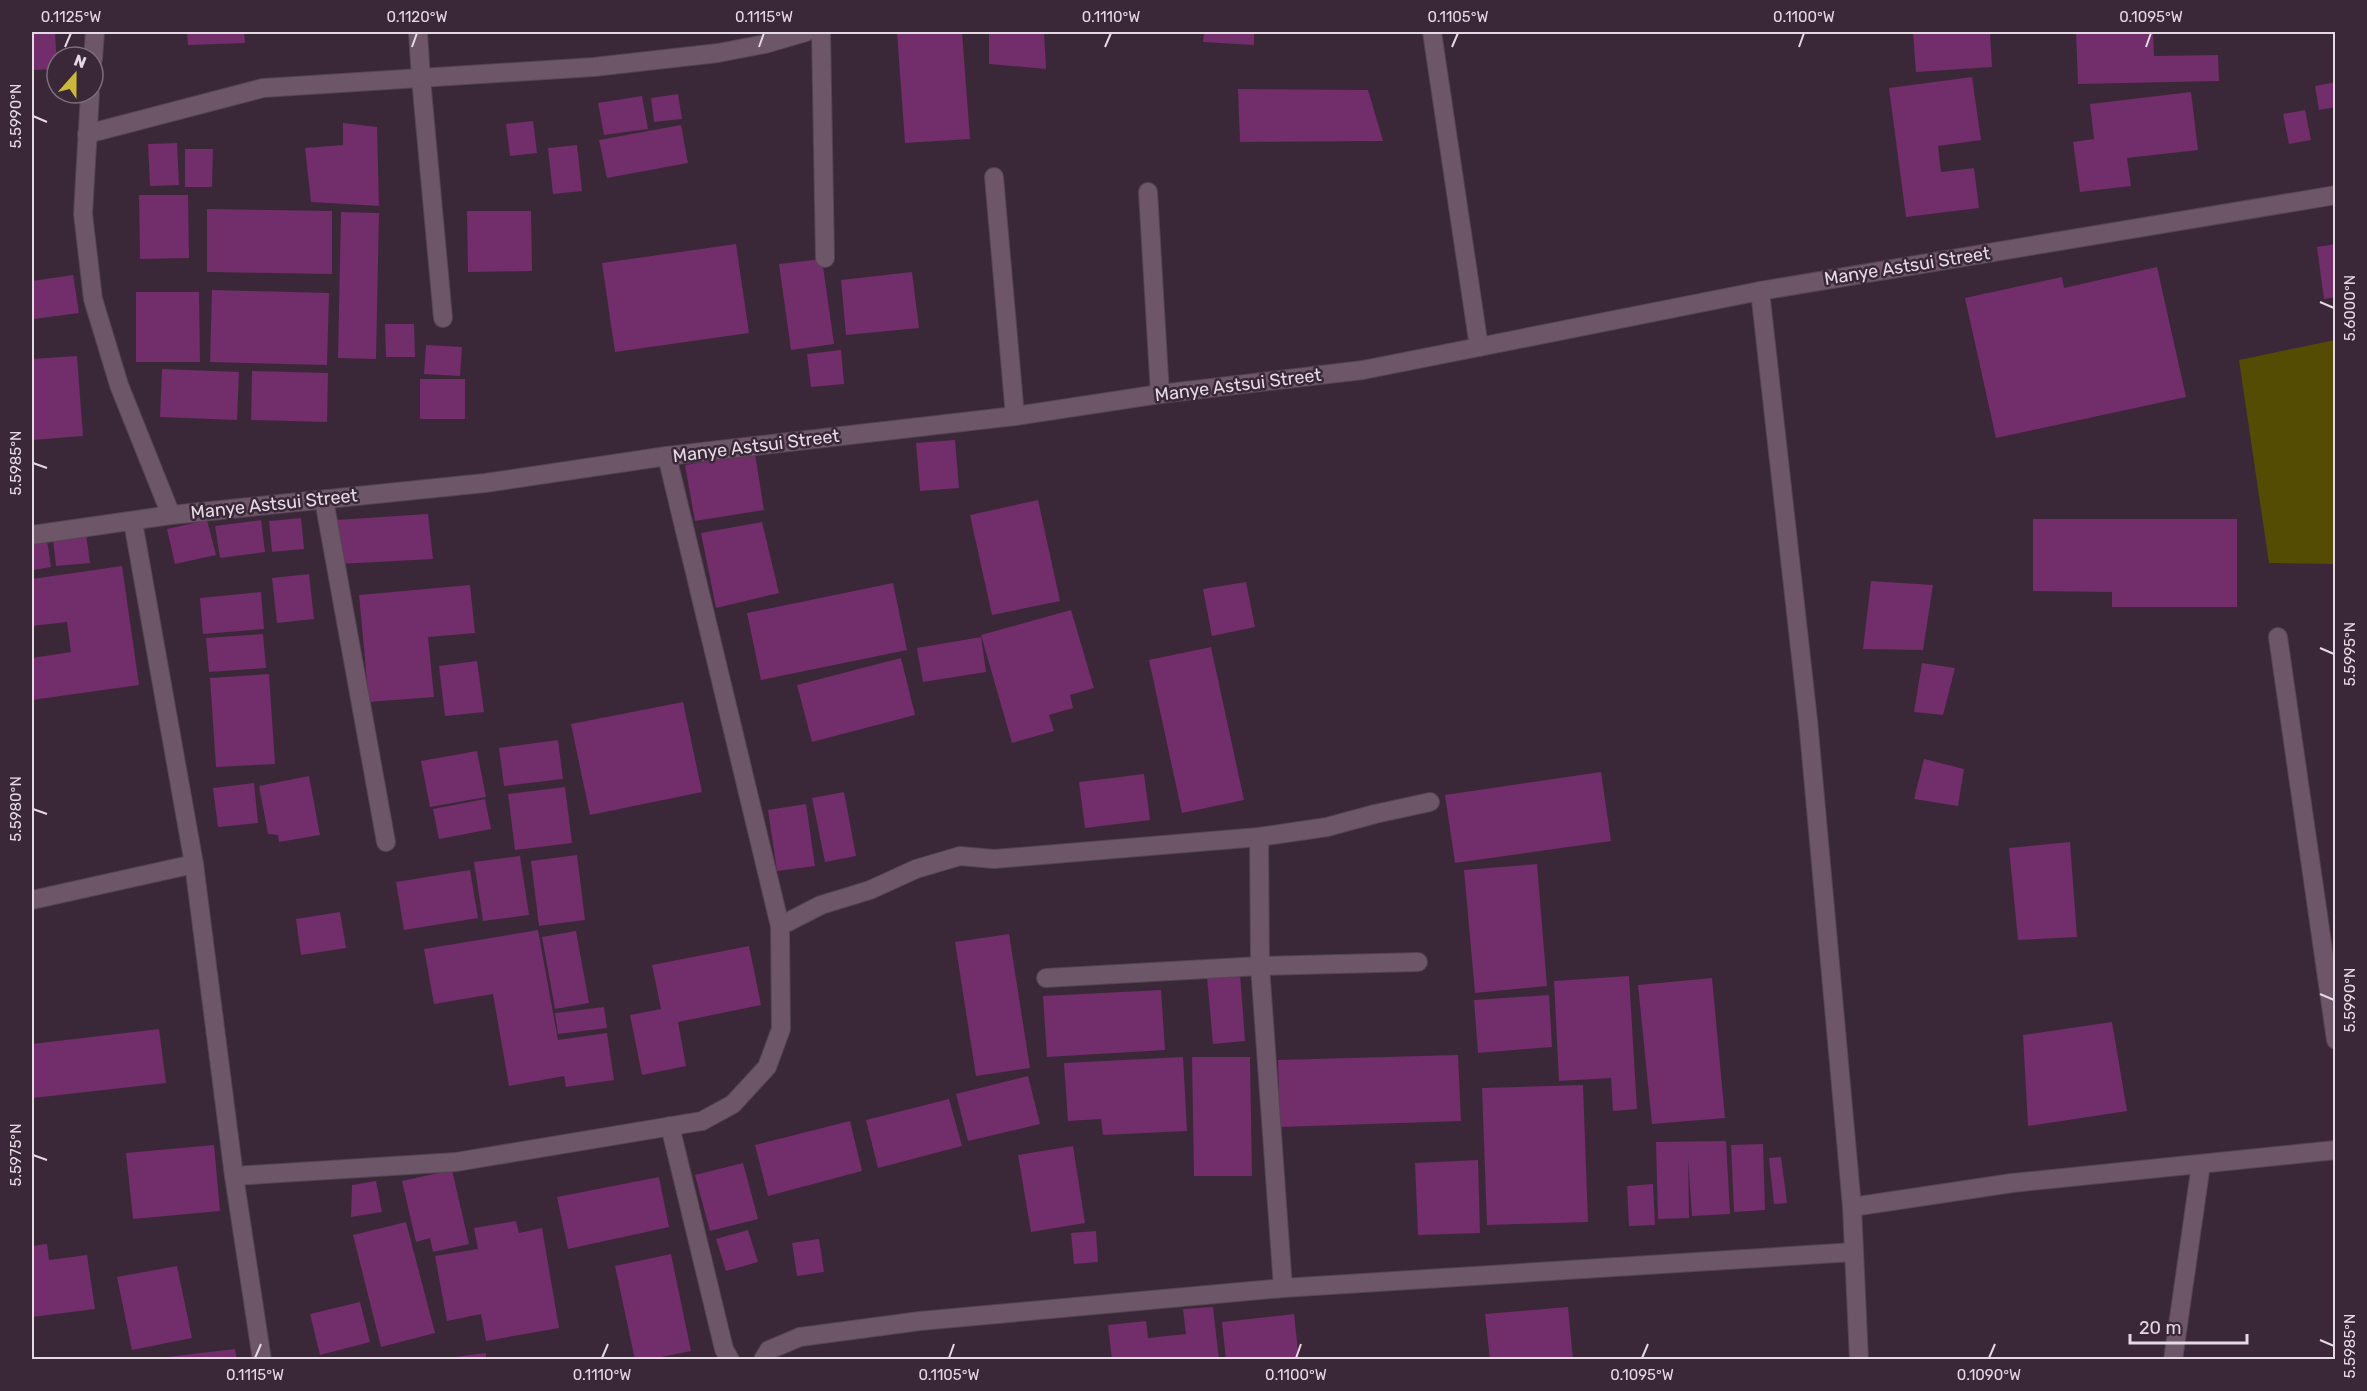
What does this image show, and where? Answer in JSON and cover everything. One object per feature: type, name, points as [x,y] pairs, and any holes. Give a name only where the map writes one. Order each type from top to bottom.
[{"type":"street","points":[[418,32],[443,318]]},
{"type":"street","points":[[87,134],[263,88],[594,68],[687,58],[765,44],[806,32]]},
{"type":"street","points":[[820,32],[825,258]]},
{"type":"street","points":[[1432,32],[1479,347]]},
{"type":"street","points":[[89,105],[83,214],[93,299],[119,385],[171,515]]},
{"type":"street","points":[[994,177],[1015,416]]},
{"type":"street","points":[[1148,192],[1160,394]]},
{"type":"street","name":"Manye Astsui Street","points":[[32,535],[171,515],[485,483],[668,456],[1015,416],[1160,394],[1363,370],[1760,291],[2336,195]]},
{"type":"street","points":[[1760,291],[1808,720],[1852,1207],[1859,1359]]},
{"type":"street","points":[[234,1176],[456,1162],[702,1121],[733,1104],[767,1067],[781,1029],[780,926],[668,456]]},
{"type":"street","points":[[324,500],[386,842]]},
{"type":"street","points":[[133,522],[194,864],[234,1176],[262,1359]]},
{"type":"street","points":[[2278,637],[2336,1040]]},
{"type":"street","points":[[780,926],[820,905],[870,890],[916,869],[960,856],[994,859],[1259,837],[1327,827],[1430,802]]},
{"type":"street","points":[[1259,837],[1260,966],[1283,1288]]},
{"type":"street","points":[[32,900],[194,864]]},
{"type":"street","points":[[1046,978],[1260,966],[1418,962]]},
{"type":"street","points":[[670,1126],[724,1349],[730,1359]]},
{"type":"street","points":[[1852,1207],[2012,1183],[2336,1150]]},
{"type":"street","points":[[2173,1359],[2201,1164]]},
{"type":"street","points":[[763,1359],[770,1350],[800,1337],[920,1321],[1283,1288],[1854,1252]]},
{"type":"shaded area","points":[[2335,340],[2335,564],[2269,563],[2239,360]]},
{"type":"building","points":[[32,32],[55,32],[56,45],[45,45],[45,69],[32,70]]},
{"type":"building","points":[[187,32],[244,32],[245,43],[188,45]]},
{"type":"building","points":[[897,32],[962,32],[970,139],[905,143]]},
{"type":"building","points":[[989,32],[1044,32],[1046,69],[989,64]]},
{"type":"building","points":[[1204,32],[1254,32],[1254,45],[1203,42]]},
{"type":"building","points":[[1913,32],[1990,32],[1992,67],[1916,72]]},
{"type":"building","points":[[2076,32],[2153,32],[2154,56],[2218,55],[2219,81],[2078,84]]},
{"type":"building","points":[[1972,77],[1981,140],[1938,146],[1941,172],[1974,168],[1979,208],[1906,217],[1889,88]]},
{"type":"building","points":[[2336,82],[2336,107],[2319,110],[2315,86]]},
{"type":"building","points":[[1238,89],[1368,90],[1383,141],[1240,142]]},
{"type":"building","points":[[2191,92],[2198,150],[2127,158],[2131,186],[2080,192],[2073,142],[2094,139],[2090,104]]},
{"type":"building","points":[[678,94],[682,119],[654,122],[651,98]]},
{"type":"building","points":[[642,96],[648,129],[604,135],[598,103]]},
{"type":"building","points":[[2305,110],[2311,140],[2289,144],[2283,114]]},
{"type":"building","points":[[533,121],[537,153],[510,156],[506,124]]},
{"type":"building","points":[[343,123],[377,127],[379,206],[311,202],[305,148],[343,145]]},
{"type":"building","points":[[681,125],[688,163],[607,178],[599,140]]},
{"type":"building","points":[[177,143],[179,185],[150,186],[148,144]]},
{"type":"building","points":[[577,145],[582,191],[553,194],[548,148]]},
{"type":"building","points":[[185,149],[213,149],[212,187],[185,187]]},
{"type":"building","points":[[139,195],[188,195],[189,258],[140,259]]},
{"type":"building","points":[[207,209],[332,211],[332,274],[207,272]]},
{"type":"building","points":[[467,211],[531,211],[532,271],[468,272]]},
{"type":"building","points":[[341,212],[379,213],[376,359],[338,358]]},
{"type":"building","points":[[736,244],[749,333],[615,352],[602,263]]},
{"type":"building","points":[[2336,244],[2336,297],[2324,299],[2317,247]]},
{"type":"building","points":[[822,259],[834,344],[791,350],[779,264]]},
{"type":"building","points":[[2157,267],[2186,397],[1996,438],[1965,298],[2062,277],[2064,288]]},
{"type":"building","points":[[912,272],[919,328],[846,335],[841,280]]},
{"type":"building","points":[[73,275],[79,313],[34,319],[32,281]]},
{"type":"building","points":[[212,290],[329,293],[327,365],[210,362]]},
{"type":"building","points":[[136,292],[199,292],[200,362],[136,362]]},
{"type":"building","points":[[385,324],[414,324],[415,357],[386,357]]},
{"type":"building","points":[[426,345],[462,347],[460,376],[424,374]]},
{"type":"building","points":[[841,350],[844,384],[811,387],[807,354]]},
{"type":"building","points":[[77,356],[83,436],[32,440],[32,359]]},
{"type":"building","points":[[162,369],[239,372],[237,420],[160,417]]},
{"type":"building","points":[[252,371],[328,373],[327,422],[251,420]]},
{"type":"building","points":[[420,379],[465,379],[465,419],[420,419]]},
{"type":"building","points":[[955,440],[959,488],[920,491],[916,443]]},
{"type":"building","points":[[755,454],[764,510],[695,521],[685,465]]},
{"type":"building","points":[[1038,500],[1060,601],[992,615],[970,515]]},
{"type":"building","points":[[428,514],[433,559],[338,564],[336,520]]},
{"type":"building","points":[[301,518],[304,549],[272,552],[269,521]]},
{"type":"building","points":[[2033,519],[2237,519],[2237,607],[2112,607],[2112,592],[2033,591]]},
{"type":"building","points":[[207,520],[216,555],[175,564],[167,529]]},
{"type":"building","points":[[261,520],[265,552],[220,558],[215,526]]},
{"type":"building","points":[[762,522],[779,593],[716,608],[701,533]]},
{"type":"building","points":[[86,534],[90,563],[56,566],[53,539]]},
{"type":"building","points":[[47,540],[51,567],[34,570],[32,542]]},
{"type":"building","points":[[122,566],[139,685],[32,700],[32,658],[71,652],[67,622],[32,626],[32,579]]},
{"type":"building","points":[[309,574],[314,619],[277,623],[272,578]]},
{"type":"building","points":[[1871,581],[1933,585],[1923,650],[1863,649]]},
{"type":"building","points":[[1246,582],[1255,627],[1212,636],[1203,589]]},
{"type":"building","points":[[893,583],[907,650],[761,680],[747,613]]},
{"type":"building","points":[[470,585],[475,633],[428,637],[434,697],[369,702],[359,595]]},
{"type":"building","points":[[261,592],[264,629],[203,634],[200,598]]},
{"type":"building","points":[[1071,610],[1094,688],[1070,695],[1073,708],[1049,715],[1054,731],[1012,743],[981,635]]},
{"type":"building","points":[[263,634],[266,668],[209,672],[206,638]]},
{"type":"building","points":[[981,637],[986,672],[923,682],[917,648]]},
{"type":"building","points":[[1211,647],[1244,800],[1182,813],[1149,660]]},
{"type":"building","points":[[901,658],[915,715],[812,742],[797,685]]},
{"type":"building","points":[[477,661],[484,712],[445,716],[439,666]]},
{"type":"building","points":[[1922,663],[1955,668],[1943,715],[1914,712]]},
{"type":"building","points":[[269,674],[275,764],[216,767],[210,678]]},
{"type":"building","points":[[683,702],[702,792],[590,815],[571,724]]},
{"type":"building","points":[[558,740],[563,779],[504,786],[499,748]]},
{"type":"building","points":[[477,751],[486,797],[430,807],[421,761]]},
{"type":"building","points":[[1924,759],[1964,769],[1958,806],[1914,799]]},
{"type":"building","points":[[1601,772],[1611,841],[1455,863],[1445,795]]},
{"type":"building","points":[[1144,774],[1150,820],[1085,828],[1079,782]]},
{"type":"building","points":[[309,776],[320,835],[279,842],[278,835],[268,834],[259,786]]},
{"type":"building","points":[[254,783],[258,823],[218,827],[213,788]]},
{"type":"building","points":[[565,787],[572,843],[515,850],[508,794]]},
{"type":"building","points":[[844,792],[856,856],[825,862],[812,798]]},
{"type":"building","points":[[485,799],[491,829],[439,839],[433,809]]},
{"type":"building","points":[[806,804],[815,866],[777,871],[768,810]]},
{"type":"building","points":[[2070,842],[2077,937],[2018,940],[2009,848]]},
{"type":"building","points":[[577,855],[585,920],[539,926],[531,861]]},
{"type":"building","points":[[520,856],[529,915],[483,921],[474,862]]},
{"type":"building","points":[[1537,864],[1547,986],[1475,993],[1464,870]]},
{"type":"building","points":[[470,870],[478,918],[404,930],[396,882]]},
{"type":"building","points":[[340,912],[346,948],[301,955],[296,919]]},
{"type":"building","points":[[538,930],[558,1040],[607,1033],[614,1080],[566,1087],[564,1076],[509,1086],[493,994],[434,1004],[424,949]]},
{"type":"building","points":[[576,931],[589,1003],[555,1009],[542,937]]},
{"type":"building","points":[[1009,934],[1030,1068],[976,1076],[955,942]]},
{"type":"building","points":[[749,946],[761,1005],[678,1022],[686,1066],[642,1075],[630,1015],[661,1009],[652,965]]},
{"type":"building","points":[[1240,974],[1245,1041],[1213,1044],[1207,977]]},
{"type":"building","points":[[1629,976],[1637,1109],[1613,1111],[1611,1078],[1559,1081],[1554,981]]},
{"type":"building","points":[[1712,978],[1725,1118],[1652,1124],[1638,985]]},
{"type":"building","points":[[1161,990],[1165,1050],[1047,1057],[1043,996]]},
{"type":"building","points":[[1549,995],[1552,1047],[1478,1053],[1474,1000]]},
{"type":"building","points":[[604,1007],[607,1028],[558,1034],[555,1013]]},
{"type":"building","points":[[2112,1022],[2127,1111],[2028,1126],[2023,1035]]},
{"type":"building","points":[[159,1029],[166,1083],[33,1098],[32,1044]]},
{"type":"building","points":[[1458,1055],[1461,1121],[1280,1127],[1278,1060]]},
{"type":"building","points":[[1183,1057],[1187,1131],[1103,1135],[1101,1119],[1068,1121],[1064,1063]]},
{"type":"building","points":[[1192,1057],[1250,1057],[1252,1176],[1194,1176]]},
{"type":"building","points":[[1028,1076],[1040,1124],[968,1141],[956,1094]]},
{"type":"building","points":[[1583,1085],[1588,1222],[1487,1225],[1482,1088]]},
{"type":"building","points":[[949,1099],[962,1146],[878,1168],[866,1120]]},
{"type":"building","points":[[850,1121],[862,1171],[768,1196],[755,1145]]},
{"type":"building","points":[[1726,1141],[1730,1214],[1692,1216],[1688,1158],[1689,1218],[1658,1219],[1656,1142]]},
{"type":"building","points":[[1763,1144],[1765,1210],[1734,1212],[1731,1145]]},
{"type":"building","points":[[214,1145],[220,1211],[133,1219],[126,1153]]},
{"type":"building","points":[[1073,1146],[1085,1223],[1031,1232],[1018,1155]]},
{"type":"building","points":[[1781,1157],[1787,1203],[1774,1204],[1769,1158]]},
{"type":"building","points":[[1478,1160],[1480,1233],[1418,1235],[1415,1163]]},
{"type":"building","points":[[743,1163],[758,1219],[710,1231],[695,1175]]},
{"type":"building","points":[[452,1170],[469,1244],[433,1252],[430,1238],[416,1242],[402,1181]]},
{"type":"building","points":[[659,1177],[669,1227],[568,1249],[557,1197]]},
{"type":"building","points":[[376,1181],[382,1212],[351,1217],[352,1185]]},
{"type":"building","points":[[1653,1184],[1655,1225],[1629,1226],[1627,1186]]},
{"type":"building","points":[[516,1221],[519,1233],[542,1228],[559,1328],[486,1341],[481,1314],[447,1321],[435,1256],[478,1249],[474,1228]]},
{"type":"building","points":[[406,1222],[435,1333],[381,1347],[353,1235]]},
{"type":"building","points":[[748,1230],[758,1262],[726,1271],[716,1239]]},
{"type":"building","points":[[1096,1231],[1098,1262],[1074,1264],[1071,1233]]},
{"type":"building","points":[[819,1239],[824,1272],[797,1276],[792,1243]]},
{"type":"building","points":[[47,1244],[49,1260],[87,1255],[95,1309],[32,1317],[32,1246]]},
{"type":"building","points":[[671,1254],[691,1351],[647,1360],[635,1360],[615,1266]]},
{"type":"building","points":[[177,1266],[192,1338],[132,1350],[117,1277]]},
{"type":"building","points":[[360,1302],[370,1342],[320,1355],[310,1314]]},
{"type":"building","points":[[1213,1307],[1219,1360],[1112,1360],[1108,1325],[1146,1321],[1148,1338],[1186,1334],[1183,1309]]},
{"type":"building","points":[[1568,1307],[1573,1360],[1490,1360],[1485,1314]]},
{"type":"building","points":[[1294,1314],[1299,1360],[1226,1360],[1222,1322]]},
{"type":"building","points":[[235,1349],[237,1360],[159,1360],[159,1358]]},
{"type":"building","points":[[486,1353],[486,1360],[447,1360],[447,1358]]}]
